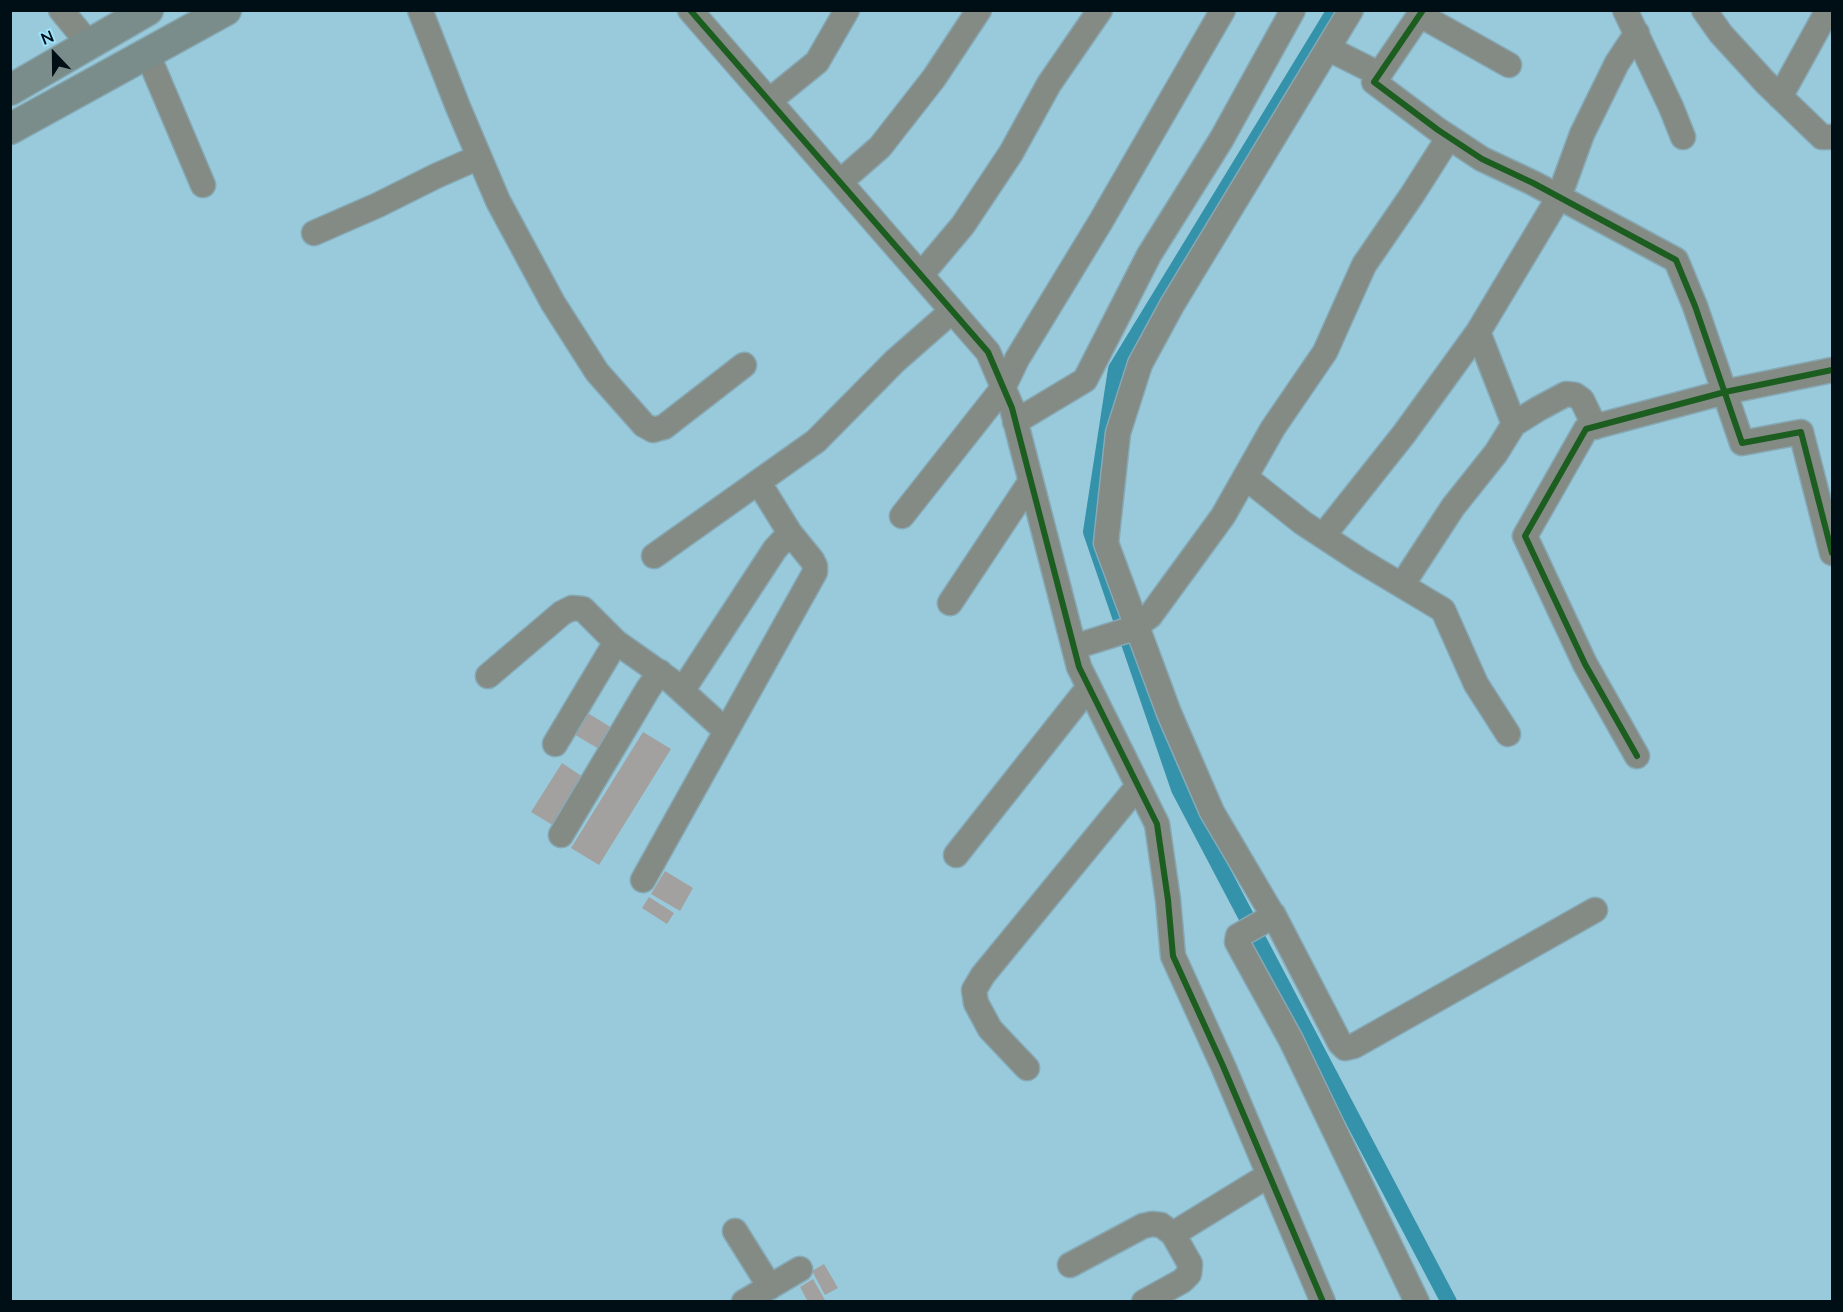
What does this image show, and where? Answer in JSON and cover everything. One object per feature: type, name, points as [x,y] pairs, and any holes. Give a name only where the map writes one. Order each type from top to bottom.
[{"type":"main road","points":[[10,90],[148,10]]},
{"type":"main road","points":[[10,129],[226,10]]},
{"type":"street","points":[[61,10],[89,44]]},
{"type":"street","points":[[420,10],[498,201],[553,303],[597,372],[644,425],[653,430],[663,427],[744,365]]},
{"type":"street","points":[[690,10],[988,352],[1016,422],[1079,667],[1157,824],[1173,956],[1223,1066],[1323,1302]]},
{"type":"street","points":[[769,101],[817,62],[847,10]]},
{"type":"street","points":[[840,182],[880,147],[934,78],[979,10]]},
{"type":"street","points":[[921,275],[963,225],[1011,153],[1049,84],[1100,10]]},
{"type":"street","points":[[902,516],[1003,388],[1017,359],[1101,221],[1223,10]]},
{"type":"street","points":[[1016,422],[1085,380],[1149,255],[1221,140],[1293,10]]},
{"type":"street","points":[[1258,924],[1169,713],[1127,630],[1106,543],[1118,433],[1140,364],[1172,305],[1351,10]]},
{"type":"street","points":[[1625,10],[1683,137]]},
{"type":"street","points":[[1704,10],[1721,34],[1780,97],[1822,137],[1833,137]]},
{"type":"street","points":[[1780,97],[1828,10]]},
{"type":"street","points":[[1509,65],[1422,13],[1374,82],[1482,159],[1533,183],[1676,260],[1742,442],[1801,432],[1833,553]]},
{"type":"street","points":[[1323,536],[1404,434],[1479,332],[1559,197],[1582,134],[1617,63],[1637,33]]},
{"type":"street","points":[[1329,49],[1379,74]]},
{"type":"street","points":[[147,53],[203,185]]},
{"type":"street","points":[[1074,647],[1127,630],[1150,616],[1223,516],[1273,428],[1325,352],[1364,266],[1449,137]]},
{"type":"street","points":[[314,233],[479,157]]},
{"type":"street","points":[[654,556],[816,441],[895,361],[952,310]]},
{"type":"street","points":[[1479,332],[1514,424]]},
{"type":"street","points":[[1637,756],[1585,664],[1526,536],[1586,429],[1725,392],[1833,370]]},
{"type":"street","points":[[1402,585],[1453,507],[1496,453],[1514,424],[1566,394],[1575,395],[1582,400],[1595,427]]},
{"type":"street","points":[[1245,477],[1303,523],[1443,610],[1476,684],[1508,734]]},
{"type":"street","points":[[950,603],[1031,481]]},
{"type":"street","points":[[643,880],[815,572],[812,560],[790,533],[759,483]]},
{"type":"street","points":[[682,691],[775,549],[790,533]]},
{"type":"street","points":[[488,676],[562,613],[572,608],[583,609],[616,642],[660,672],[726,731]]},
{"type":"street","points":[[555,744],[616,642]]},
{"type":"street","points":[[561,835],[660,672]]},
{"type":"street","points":[[956,855],[1089,687]]},
{"type":"street","points":[[1027,1068],[990,1029],[976,1003],[974,990],[983,975],[1138,786]]},
{"type":"street","points":[[1417,1302],[1292,1040],[1237,942],[1238,936],[1273,914],[1340,1043],[1345,1048],[1354,1046],[1595,910]]},
{"type":"street","points":[[1173,1234],[1269,1175]]},
{"type":"street","points":[[1070,1265],[1152,1224],[1161,1225],[1173,1234],[1190,1264],[1189,1274],[1182,1281],[1144,1302]]},
{"type":"street","points":[[735,1231],[770,1287]]},
{"type":"street","points":[[744,1302],[800,1269]]},
{"type":"building","points":[[586,712],[617,731],[604,752],[572,733]]},
{"type":"building","points":[[643,732],[671,749],[599,865],[571,848]]},
{"type":"building","points":[[562,763],[589,781],[559,829],[531,812]]},
{"type":"building","points":[[665,871],[693,888],[680,911],[651,894]]},
{"type":"building","points":[[649,897],[674,913],[667,924],[642,908]]},
{"type":"building","points":[[824,1264],[838,1288],[825,1295],[812,1271]]},
{"type":"building","points":[[813,1279],[825,1300],[821,1302],[808,1302],[800,1287]]},
{"type":"waterway","points":[[1335,10],[1116,369],[1091,532],[1179,789],[1449,1302]]},
{"type":"cycle path","points":[[690,10],[988,352],[1012,408],[1079,667],[1157,824],[1173,956],[1223,1066],[1323,1302]]},
{"type":"cycle path","points":[[1423,10],[1374,82],[1438,130],[1482,159],[1533,183],[1676,260],[1695,306],[1742,443],[1801,432],[1832,553]]},
{"type":"cycle path","points":[[1637,756],[1585,664],[1525,536],[1586,429],[1725,392],[1832,370]]}]
